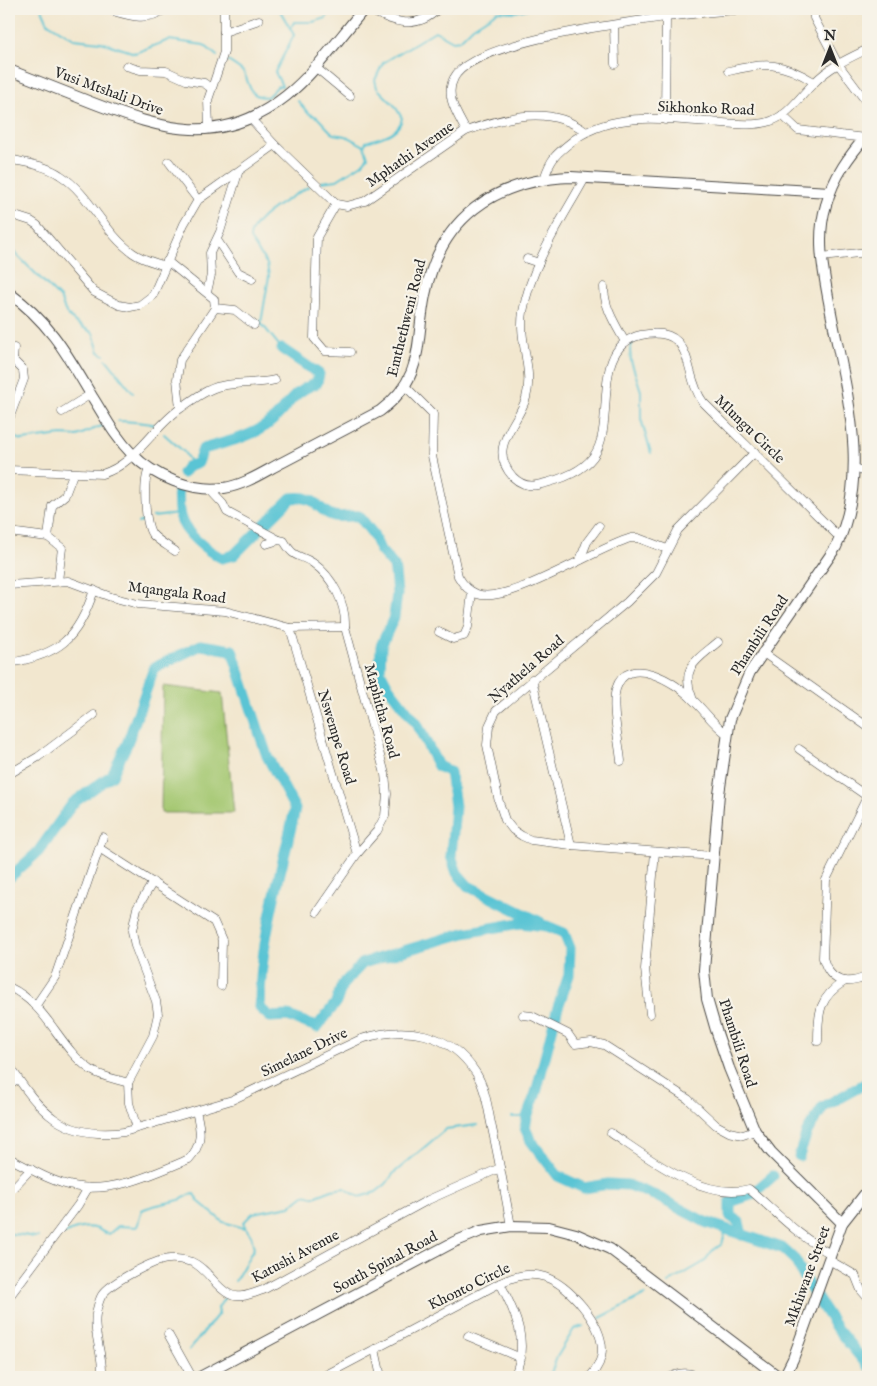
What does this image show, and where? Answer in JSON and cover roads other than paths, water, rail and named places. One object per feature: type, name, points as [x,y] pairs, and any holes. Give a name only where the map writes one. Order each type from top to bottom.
[{"type":"street","points":[[106,9],[143,18],[155,15],[165,9]]},
{"type":"street","points":[[209,128],[207,107],[224,52],[224,9]]},
{"type":"street","points":[[366,9],[385,18],[408,23],[424,20],[438,9]]},
{"type":"street","name":"Vusi Mtshali Drive","points":[[9,70],[148,123],[182,129],[209,128],[250,118],[288,94],[366,9]]},
{"type":"street","points":[[466,131],[450,94],[453,78],[466,64],[501,48],[666,16],[746,9]]},
{"type":"street","points":[[814,9],[814,18],[838,64],[868,104]]},
{"type":"street","points":[[665,120],[666,16]]},
{"type":"street","points":[[224,32],[259,20]]},
{"type":"street","points":[[614,25],[615,64]]},
{"type":"street","name":"Sikhonko Road","points":[[544,179],[552,158],[586,132],[614,121],[665,120],[745,125],[768,122],[782,115],[814,82],[838,64],[868,48]]},
{"type":"street","points":[[126,66],[140,70],[166,71],[186,80],[204,83],[212,89]]},
{"type":"street","points":[[314,66],[350,96]]},
{"type":"street","points":[[729,71],[748,67],[784,66],[814,82]]},
{"type":"street","name":"Mphathi Avenue","points":[[336,204],[347,206],[365,201],[466,131],[514,118],[545,115],[569,120],[586,132]]},
{"type":"street","points":[[782,115],[798,130],[867,136]]},
{"type":"street","points":[[250,118],[275,146],[336,204],[328,214],[317,236],[314,338],[325,351],[350,352]]},
{"type":"street","name":"Phambili Road","points":[[842,1224],[771,1152],[754,1131],[729,1068],[705,985],[705,942],[727,734],[735,704],[762,652],[826,564],[840,538],[855,468],[852,432],[821,257],[822,221],[830,192],[847,158],[867,136]]},
{"type":"street","points":[[9,214],[32,221],[37,225],[94,292],[119,305],[130,307],[148,301],[156,288],[184,224],[198,200],[275,146]]},
{"type":"street","points":[[9,159],[41,166],[60,175],[77,190],[126,248],[143,259],[166,263],[214,299],[215,308],[180,360],[177,380],[180,408]]},
{"type":"street","points":[[170,162],[198,200]]},
{"type":"street","points":[[207,292],[211,275],[208,259],[217,240],[238,173]]},
{"type":"street","points":[[585,178],[539,263],[523,312],[522,339],[529,378],[526,397],[510,427],[503,447],[504,462],[517,480],[528,486],[535,486],[569,475],[584,467],[593,457],[601,438],[611,362],[625,342],[609,311],[604,296],[604,288]]},
{"type":"street","name":"Emthethweni Road","points":[[9,293],[35,313],[50,328],[116,436],[133,455],[150,468],[175,481],[209,489],[226,488],[263,472],[380,411],[406,387],[413,370],[428,280],[445,241],[461,220],[488,198],[516,185],[544,179],[585,178],[830,192]]},
{"type":"street","points":[[217,240],[238,272],[252,279]]},
{"type":"street","points":[[821,257],[868,252]]},
{"type":"street","points":[[527,259],[539,263]]},
{"type":"street","points":[[215,308],[235,310],[254,325]]},
{"type":"street","name":"Mlungu Circle","points":[[625,342],[635,337],[655,333],[681,344],[688,357],[698,395],[840,538]]},
{"type":"street","points":[[9,419],[24,379],[23,370],[13,360],[14,348]]},
{"type":"street","points":[[9,470],[73,474],[102,474],[114,471],[133,455],[180,408],[221,386],[275,380]]},
{"type":"street","points":[[406,387],[428,406],[433,414],[432,456],[453,555],[461,581],[472,592],[478,595],[493,595],[525,586],[631,538],[638,538],[668,548]]},
{"type":"street","points":[[62,412],[91,394]]},
{"type":"street","name":"Nyathela Road","points":[[713,856],[571,845],[531,840],[522,836],[513,830],[505,820],[499,802],[487,745],[489,726],[496,710],[627,602],[656,574],[678,530],[755,452]]},
{"type":"street","points":[[150,468],[146,483],[150,529],[154,536],[175,550]]},
{"type":"street","points":[[855,468],[868,473]]},
{"type":"street","points":[[48,537],[52,506],[65,495],[73,474]]},
{"type":"street","name":"Maphitha Road","points":[[209,489],[223,504],[227,512],[284,541],[292,554],[314,564],[329,580],[341,601],[345,614],[344,627],[385,774],[388,794],[385,816],[377,831],[357,854],[317,912]]},
{"type":"street","points":[[580,560],[587,542],[599,526]]},
{"type":"street","points":[[9,532],[48,537],[62,549],[58,581]]},
{"type":"street","points":[[266,544],[279,540]]},
{"type":"street","name":"Mqangala Road","points":[[9,585],[58,581],[76,582],[94,590],[138,604],[225,611],[290,628],[344,627]]},
{"type":"street","points":[[9,663],[36,658],[53,651],[64,643],[75,633],[87,613],[94,590]]},
{"type":"street","points":[[439,632],[453,639],[464,636],[468,626],[472,592]]},
{"type":"street","name":"Nswempe Road","points":[[290,628],[357,854]]},
{"type":"street","points":[[692,699],[688,686],[689,669],[693,663],[718,642]]},
{"type":"street","points":[[762,652],[868,727]]},
{"type":"street","points":[[621,761],[615,702],[616,690],[619,682],[636,672],[654,674],[692,699],[710,720],[727,734]]},
{"type":"street","points":[[532,679],[571,845]]},
{"type":"street","points":[[9,774],[38,757],[94,715]]},
{"type":"street","points":[[799,749],[868,796],[826,880],[823,958],[826,970],[834,979],[845,981]]},
{"type":"street","points":[[36,1004],[55,977],[103,836]]},
{"type":"street","points":[[99,848],[214,922],[222,940],[221,986]]},
{"type":"street","points":[[650,1014],[645,969],[655,852]]},
{"type":"street","points":[[137,1128],[129,1103],[128,1082],[153,1036],[158,1014],[156,1001],[135,946],[132,931],[137,908],[152,882]]},
{"type":"street","points":[[818,1041],[820,1016],[826,996],[845,981],[868,976]]},
{"type":"street","points":[[9,987],[36,1004],[80,1060],[101,1075],[128,1082]]},
{"type":"street","points":[[523,1015],[535,1018],[565,1033],[575,1044],[591,1042],[604,1045],[688,1099],[716,1125],[729,1132],[743,1135],[754,1131]]},
{"type":"street","name":"Simelane Drive","points":[[9,1065],[34,1102],[48,1116],[66,1126],[85,1132],[107,1134],[137,1128],[232,1100],[260,1089],[360,1039],[382,1032],[400,1031],[419,1034],[448,1045],[476,1073],[485,1094],[511,1226]]},
{"type":"street","points":[[9,1084],[18,1079]]},
{"type":"street","points":[[9,1158],[57,1182],[88,1188],[112,1186],[135,1180],[189,1160],[201,1137],[196,1110]]},
{"type":"street","points":[[611,1133],[680,1177],[724,1192],[749,1189],[776,1215],[817,1247],[829,1260],[855,1274],[861,1290],[868,1298]]},
{"type":"street","name":"Katushi Avenue","points":[[102,1377],[100,1352],[94,1321],[102,1295],[120,1280],[160,1260],[181,1259],[202,1267],[230,1294],[237,1297],[248,1295],[263,1290],[428,1200],[500,1168]]},
{"type":"street","points":[[9,1192],[31,1169]]},
{"type":"street","points":[[9,1297],[78,1205],[88,1188]]},
{"type":"street","name":"Mkhiwane Street","points":[[784,1377],[793,1360],[842,1224],[868,1190]]},
{"type":"street","name":"South Spinal Road","points":[[200,1377],[454,1242],[492,1228],[511,1226],[549,1227],[576,1234],[610,1250],[779,1377]]},
{"type":"street","name":"South Spinal Road","points":[[596,1243],[657,1294],[767,1377]]},
{"type":"street","name":"Khonto Circle","points":[[322,1377],[500,1283],[523,1274],[546,1278],[565,1290],[580,1303],[596,1326],[602,1342],[601,1362],[590,1377]]},
{"type":"street","points":[[500,1283],[520,1328],[522,1349],[514,1377]]},
{"type":"street","points":[[168,1334],[192,1377]]},
{"type":"street","points":[[468,1336],[520,1358]]},
{"type":"street","points":[[374,1349],[381,1377]]},
{"type":"street","points":[[670,1377],[681,1373],[692,1373],[700,1377]]},
{"type":"waterway","points":[[42,9],[48,23],[74,39],[101,42],[135,53],[169,40],[204,45],[217,56]]},
{"type":"waterway","points":[[228,61],[244,73],[251,90],[256,95],[267,97],[278,86],[282,86],[275,72],[294,35],[279,9]]},
{"type":"waterway","points":[[291,28],[294,22],[313,22],[326,18],[331,9]]},
{"type":"waterway","points":[[321,182],[337,180],[362,164],[368,157],[364,146],[366,142],[393,132],[400,124],[402,118],[395,106],[377,88],[375,80],[383,63],[435,31],[453,41],[460,40],[473,27],[498,11],[515,12],[527,9]]},
{"type":"waterway","points":[[298,101],[308,113],[317,117],[333,134],[346,136],[364,146]]},
{"type":"waterway","points":[[282,349],[261,323],[269,276],[267,264],[250,239],[252,231],[264,216],[308,187]]},
{"type":"waterway","points":[[9,247],[61,299],[68,316],[93,333],[99,352],[104,355]]},
{"type":"waterway","points":[[633,341],[630,350],[631,361],[641,391],[641,419],[651,453]]},
{"type":"waterway","points":[[183,473],[187,467],[198,463],[203,449],[237,439],[261,429],[275,418],[300,391],[317,383],[319,374],[282,349]]},
{"type":"waterway","points":[[106,359],[133,393]]},
{"type":"waterway","points":[[118,421],[155,425]]},
{"type":"waterway","points":[[9,436],[22,440],[62,435],[77,436],[104,425]]},
{"type":"waterway","points":[[164,434],[184,452],[192,465]]},
{"type":"waterway","points":[[178,492],[179,513],[186,529],[203,546],[222,558],[234,555],[291,498],[300,497],[312,501],[328,514],[334,516],[359,516],[373,534],[380,550],[394,566],[395,572],[397,594],[394,617],[381,646],[380,671],[389,688],[417,724],[438,766],[450,772],[455,806],[451,856],[457,873],[468,886],[540,922]]},
{"type":"waterway","points":[[152,517],[179,514]]},
{"type":"waterway","points":[[138,523],[145,520]]},
{"type":"waterway","points":[[9,878],[38,852],[73,803],[112,775],[127,744],[154,668],[201,645],[232,650],[267,756],[295,809],[267,933],[263,958],[260,1008],[270,1017],[288,1016],[317,1027],[336,1003],[342,985],[363,963],[464,933],[520,923],[547,926],[564,933],[570,948],[569,975],[557,1010],[536,1093],[527,1117],[525,1128],[531,1141],[558,1176],[584,1188],[608,1184],[628,1185],[656,1196],[705,1222],[782,1248],[795,1260],[807,1283],[837,1329],[868,1366]]},
{"type":"waterway","points":[[799,1156],[807,1132],[823,1107],[868,1082]]},
{"type":"waterway","points":[[512,1117],[527,1117]]},
{"type":"waterway","points":[[235,1281],[254,1248],[251,1236],[243,1223],[253,1213],[290,1206],[304,1195],[314,1197],[332,1190],[344,1188],[359,1197],[376,1192],[386,1184],[394,1173],[446,1129],[477,1125]]},
{"type":"waterway","points":[[742,1235],[739,1222],[730,1216],[730,1202],[751,1195],[773,1176]]},
{"type":"waterway","points":[[64,1234],[76,1229],[85,1228],[94,1228],[109,1234],[118,1226],[137,1227],[142,1210],[194,1194],[198,1201],[223,1222],[244,1228]]},
{"type":"waterway","points":[[668,1283],[704,1262],[712,1251],[722,1244],[726,1230]]},
{"type":"waterway","points":[[9,1234],[38,1237]]},
{"type":"waterway","points":[[600,1318],[645,1295]]},
{"type":"waterway","points":[[189,1350],[219,1313],[218,1308],[225,1297]]},
{"type":"waterway","points":[[540,1377],[551,1373],[557,1357],[574,1329],[583,1326]]}]
